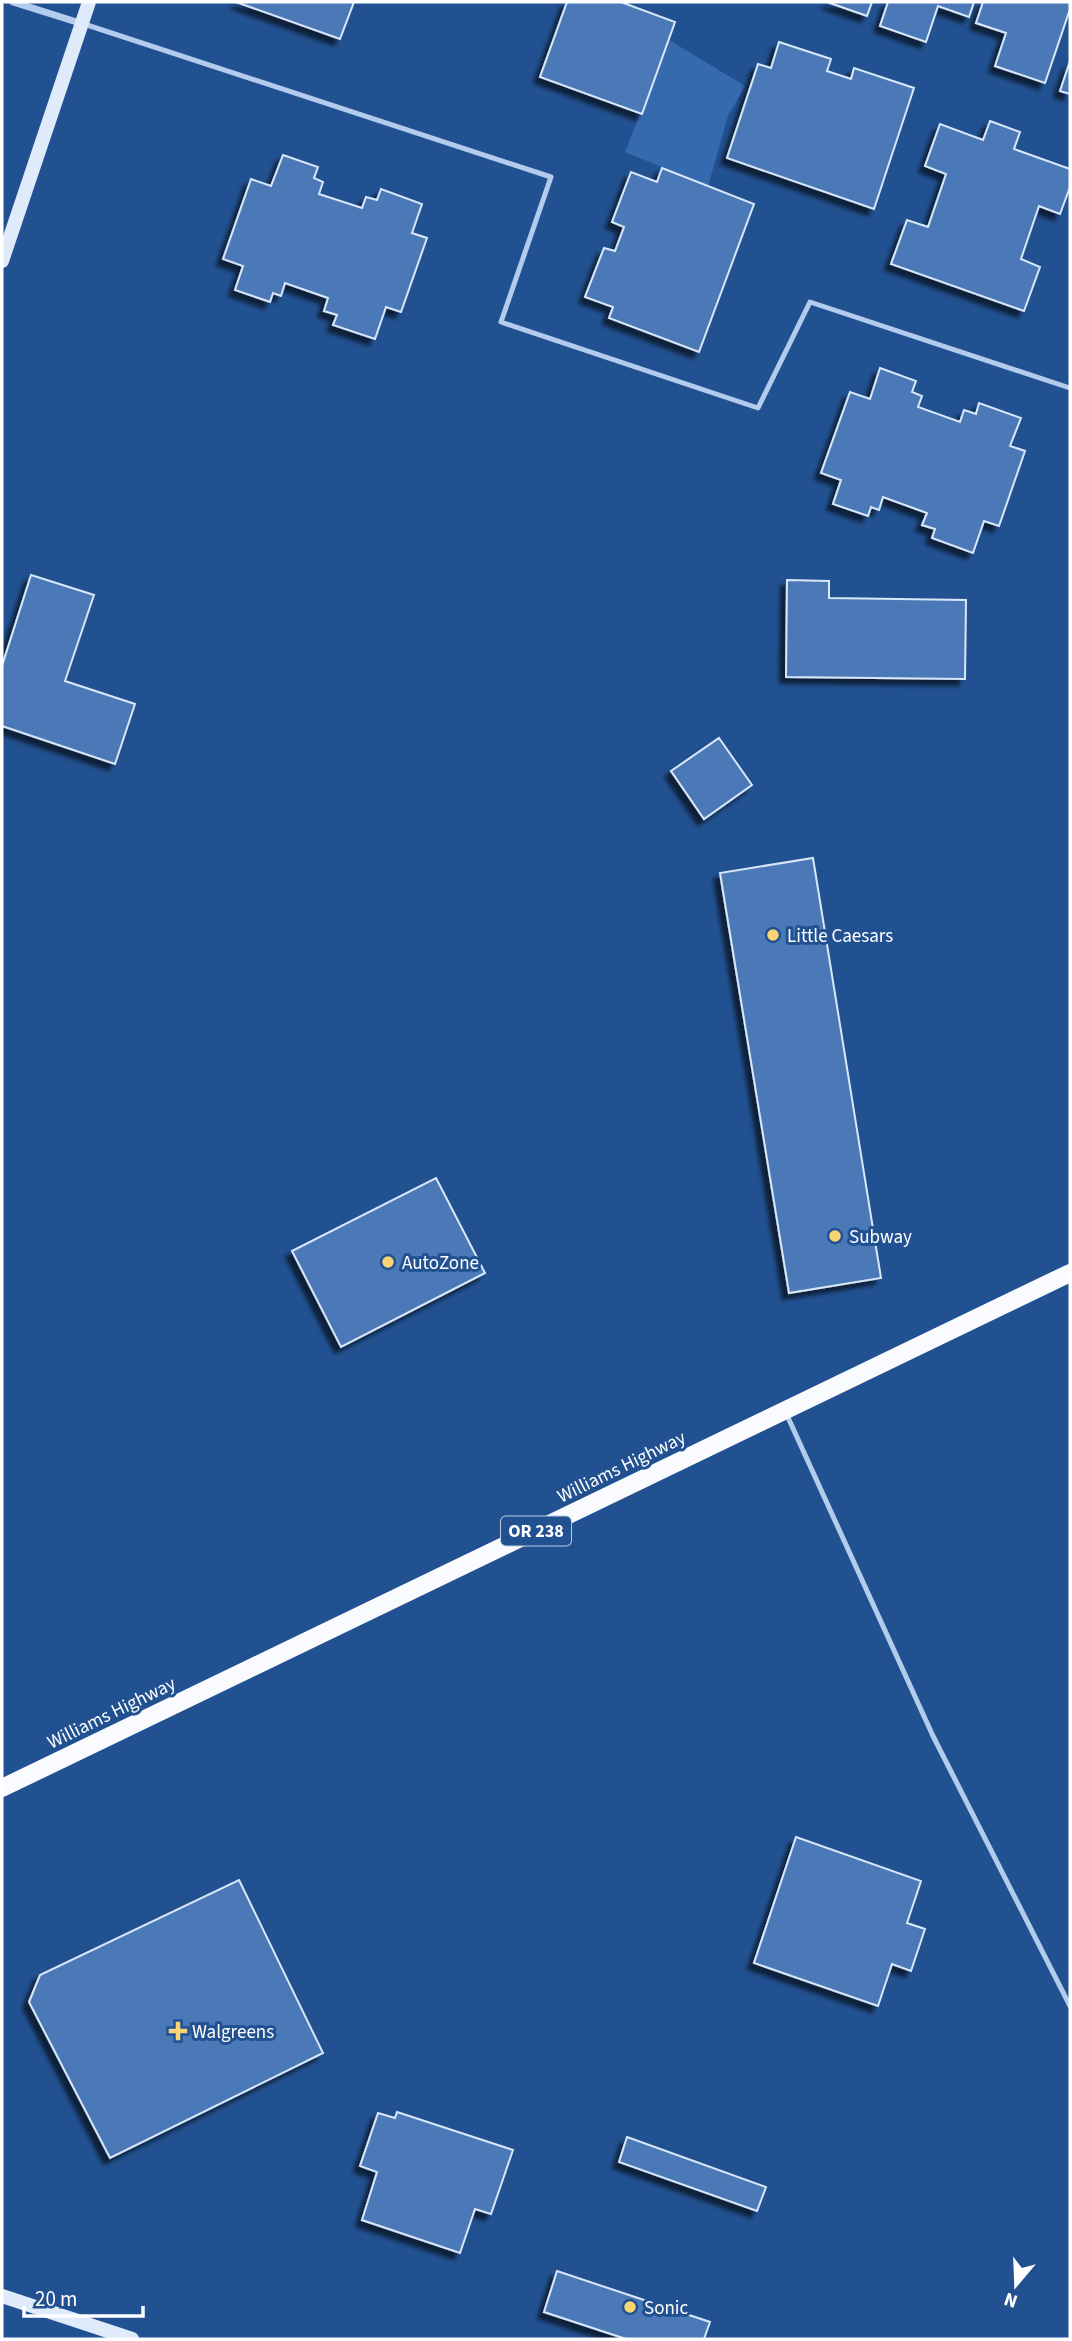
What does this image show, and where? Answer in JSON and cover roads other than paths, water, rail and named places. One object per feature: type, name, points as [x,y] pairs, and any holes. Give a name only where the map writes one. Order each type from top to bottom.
[{"type":"main road","name":"Williams Highway","points":[[2,1788],[1070,1273]]},
{"type":"street","points":[[13,2],[83,24]]},
{"type":"street","points":[[2,261],[89,2]]},
{"type":"street","points":[[2,2296],[132,2339]]},
{"type":"lane","points":[[83,24],[551,177],[501,322],[758,408],[810,302],[1070,388]]},
{"type":"lane","points":[[785,1410],[933,1736],[1070,2006]]},
{"type":"place","name":"Little Caesars","points":[[773,935]]},
{"type":"place","name":"Subway","points":[[835,1236]]},
{"type":"place","name":"AutoZone","points":[[388,1262]]},
{"type":"place","name":"Walgreens","points":[[178,2031]]},
{"type":"place","name":"Sonic","points":[[630,2307]]}]
